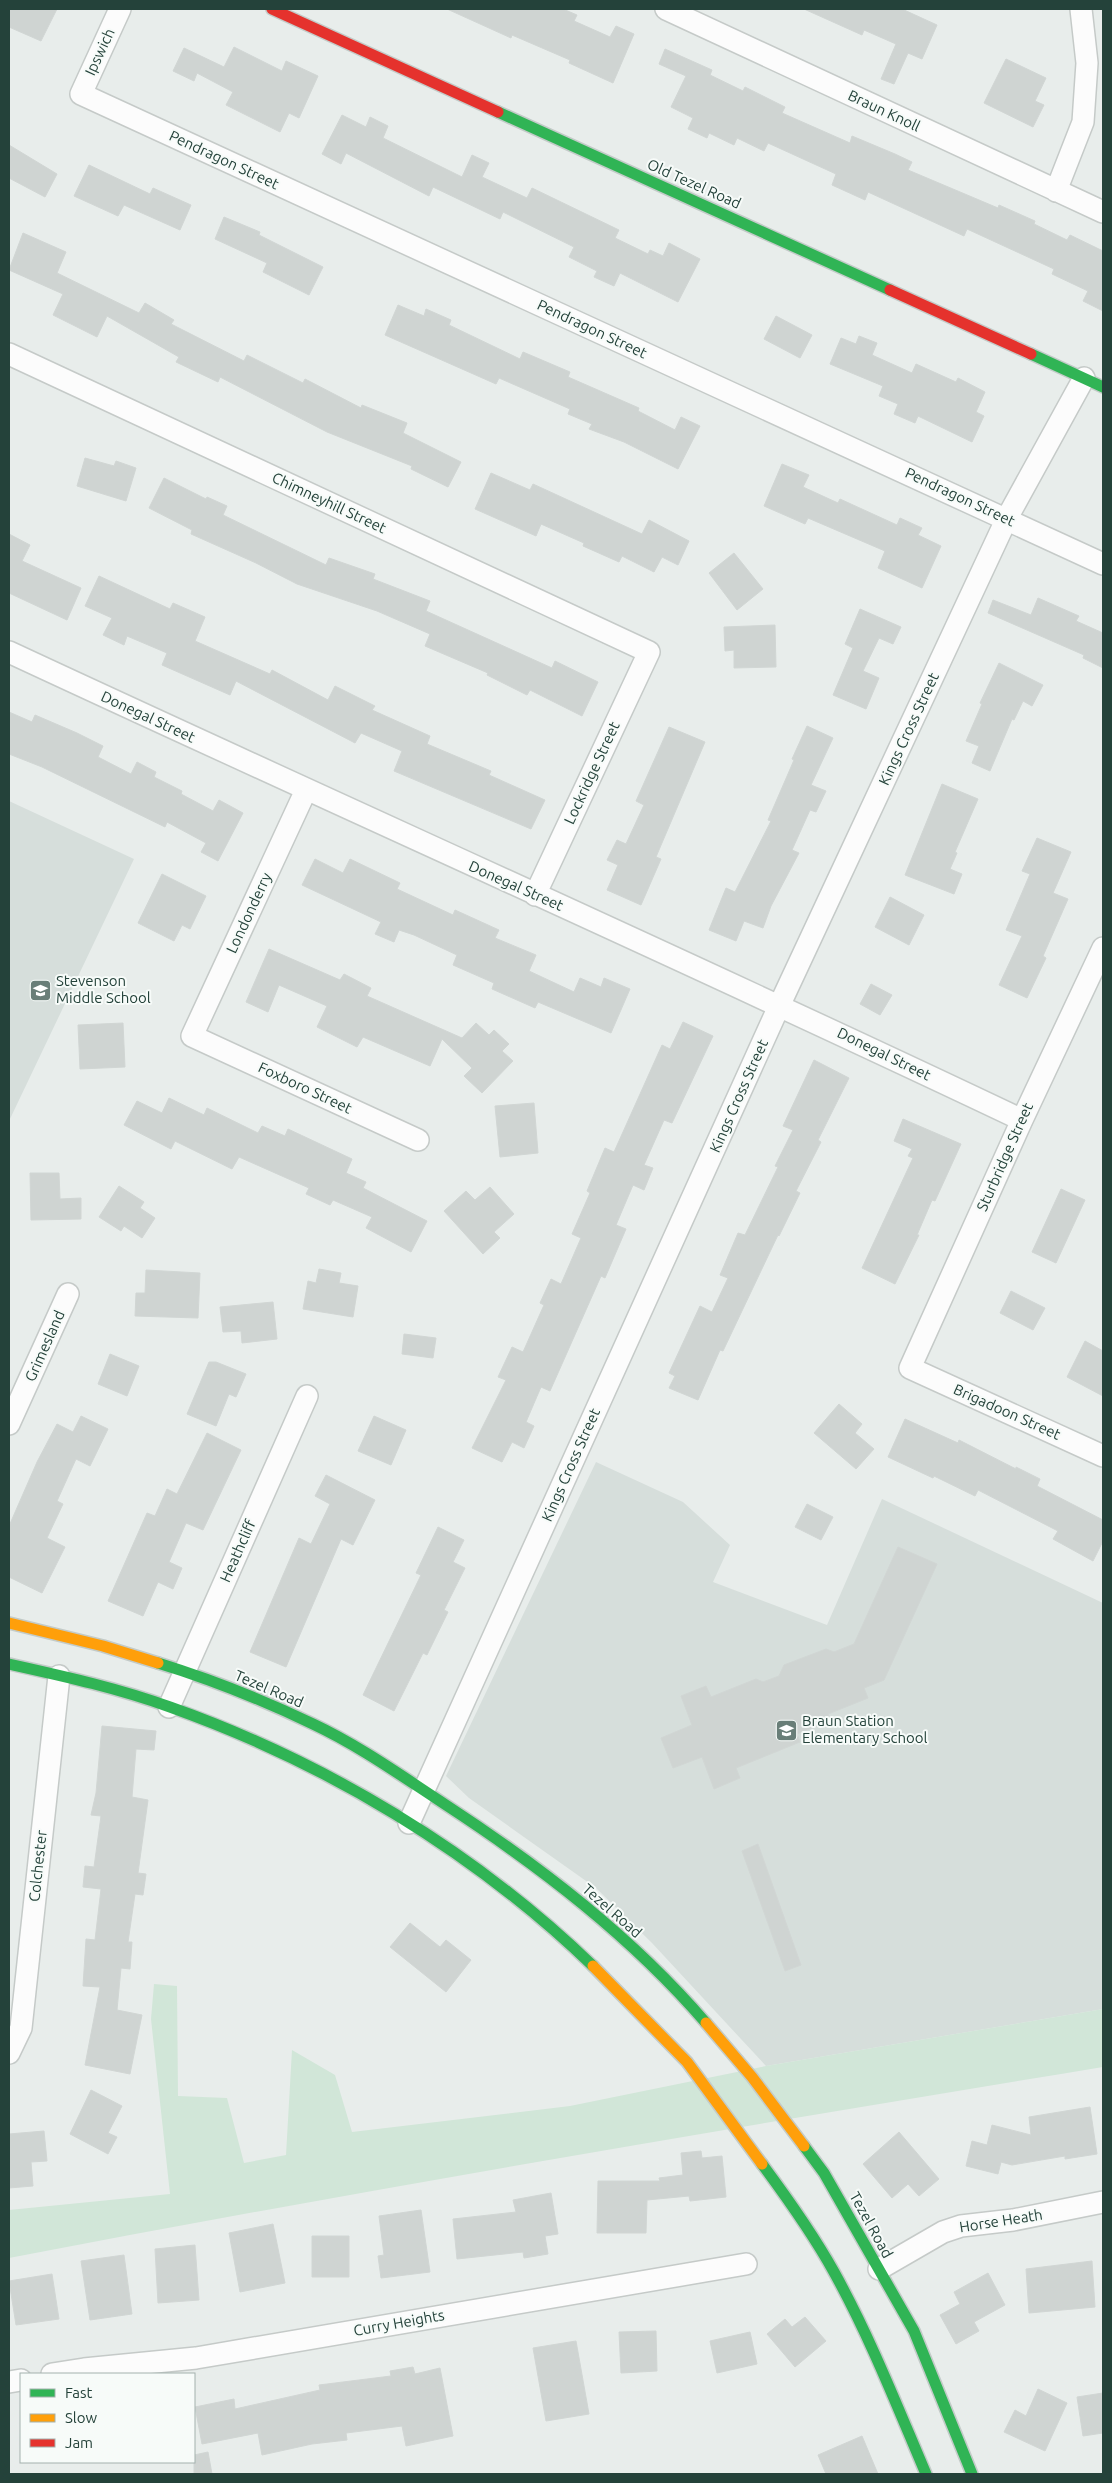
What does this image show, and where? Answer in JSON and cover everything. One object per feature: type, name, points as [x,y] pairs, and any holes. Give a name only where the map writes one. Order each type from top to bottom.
[{"type":"main road","name":"Old Tezel Road","points":[[272,9],[1103,387]]},
{"type":"main road","name":"Tezel Road","points":[[9,1623],[103,1646],[185,1671],[314,1724],[364,1752],[492,1835],[560,1885],[618,1934],[687,2001],[752,2077],[824,2173],[914,2331],[972,2474]]},
{"type":"main road","points":[[9,1664],[169,1707],[266,1746],[332,1778],[409,1823],[530,1910],[604,1976],[692,2068],[778,2185],[845,2292],[926,2474]]},
{"type":"street","name":"Ipswich","points":[[81,94],[120,9]]},
{"type":"street","name":"Braun Knoll","points":[[666,9],[1103,212]]},
{"type":"street","points":[[1056,191],[1083,122],[1086,99],[1086,63],[1082,9]]},
{"type":"street","name":"Pendragon Street","points":[[81,94],[1007,518],[1103,564]]},
{"type":"street","name":"Chimneyhill Street","points":[[9,354],[649,652]]},
{"type":"street","name":"Kings Cross Street","points":[[409,1823],[780,1004],[1007,518],[1084,378]]},
{"type":"street","name":"Donegal Street","points":[[9,652],[535,895],[780,1004],[1022,1120]]},
{"type":"street","name":"Lockridge Street","points":[[535,895],[649,652]]},
{"type":"street","name":"Londonderry","points":[[192,1036],[306,790]]},
{"type":"street","name":"Sturbridge Street","points":[[910,1368],[1022,1120],[1103,948]]},
{"type":"street","name":"Foxboro Street","points":[[192,1036],[418,1140]]},
{"type":"street","name":"Grimesland","points":[[9,1424],[68,1294]]},
{"type":"street","name":"Brigadoon Street","points":[[910,1368],[1103,1456]]},
{"type":"street","name":"Heathcliff","points":[[169,1707],[307,1396]]},
{"type":"street","name":"Colchester","points":[[9,2053],[21,2028],[58,1676]]},
{"type":"street","name":"Horse Heath","points":[[879,2269],[943,2232],[961,2226],[1013,2220],[1103,2202]]},
{"type":"street","name":"Curry Heights","points":[[58,2373],[196,2358],[746,2264]]},
{"type":"shaded area","name":"Stevenson Middle School","points":[[9,801],[134,859],[9,1121]]},
{"type":"shaded area","name":"Braun Station Elementary School","points":[[596,1462],[683,1502],[730,1545],[713,1582],[827,1625],[882,1499],[1103,1603],[1103,2009],[766,2066],[652,1943],[596,1888],[469,1798],[446,1776]]},
{"type":"green space","points":[[154,1984],[177,1986],[178,2096],[227,2098],[244,2163],[286,2155],[292,2050],[335,2075],[352,2132],[570,2106],[766,2066],[1103,2009],[1103,2067],[692,2135],[9,2258],[9,2210],[170,2194],[151,2019]]},
{"type":"building","points":[[9,9],[57,9],[41,41],[9,27]]},
{"type":"building","points":[[447,9],[563,9],[577,15],[574,21],[610,37],[616,26],[634,34],[613,83],[569,63],[570,60],[512,35],[511,38]]},
{"type":"building","points":[[804,9],[902,9],[937,25],[922,59],[908,53],[894,84],[881,79],[896,44],[864,30],[862,35]]},
{"type":"building","points":[[234,47],[282,71],[286,61],[318,76],[299,118],[289,113],[280,132],[226,105],[233,92],[197,73],[194,81],[173,71],[184,48],[224,67]]},
{"type":"building","points":[[665,49],[712,70],[710,75],[743,91],[745,87],[785,107],[782,113],[850,143],[852,136],[895,154],[912,162],[908,170],[998,208],[999,205],[1035,221],[1034,224],[1067,240],[1070,235],[1103,251],[1103,311],[1083,301],[1088,291],[1052,274],[1054,269],[967,229],[964,236],[868,192],[865,200],[832,185],[836,174],[768,143],[764,151],[737,138],[734,145],[709,133],[707,138],[688,129],[693,118],[671,107],[686,76],[659,64]]},
{"type":"building","points":[[1006,59],[1046,78],[1035,101],[1044,105],[1033,127],[984,103]]},
{"type":"building","points":[[342,115],[366,127],[370,117],[388,126],[383,138],[462,177],[472,155],[489,163],[482,177],[527,198],[532,188],[619,230],[615,238],[648,254],[650,250],[663,256],[669,243],[700,259],[678,302],[620,273],[614,286],[594,277],[597,271],[569,257],[574,247],[503,212],[500,219],[433,187],[429,196],[346,153],[341,164],[322,154]]},
{"type":"building","points":[[9,145],[57,174],[45,197],[9,178]]},
{"type":"building","points":[[89,165],[150,194],[153,188],[191,205],[180,230],[124,205],[118,216],[74,196]]},
{"type":"building","points":[[224,217],[260,232],[259,235],[323,267],[309,295],[263,272],[267,263],[215,239]]},
{"type":"building","points":[[23,233],[66,252],[57,273],[139,313],[145,303],[174,320],[171,324],[244,361],[247,355],[303,383],[305,379],[361,408],[362,405],[407,423],[403,433],[461,462],[448,487],[411,469],[412,466],[327,432],[220,377],[218,382],[176,362],[179,357],[107,316],[97,337],[53,315],[63,294],[9,270]]},
{"type":"building","points":[[398,305],[424,316],[426,309],[451,320],[449,325],[520,359],[523,352],[570,372],[568,377],[639,408],[638,411],[675,430],[681,417],[700,426],[678,469],[624,442],[589,429],[592,424],[568,414],[570,409],[499,378],[496,384],[385,335]]},
{"type":"building","points":[[776,316],[812,335],[800,358],[764,339]]},
{"type":"building","points":[[859,336],[877,343],[872,355],[912,373],[916,364],[956,382],[958,378],[985,392],[976,412],[984,416],[972,442],[918,416],[915,423],[894,414],[898,404],[879,396],[883,386],[830,364],[841,338],[856,344]]},
{"type":"building","points":[[85,458],[114,466],[116,461],[136,468],[126,501],[77,486]]},
{"type":"building","points":[[782,464],[809,475],[803,487],[838,503],[840,499],[897,525],[900,518],[922,528],[918,535],[941,546],[922,588],[878,568],[885,551],[808,518],[805,524],[764,506]]},
{"type":"building","points":[[491,473],[530,490],[533,484],[642,534],[649,520],[689,541],[678,565],[662,557],[654,572],[622,556],[619,562],[583,546],[584,543],[541,524],[536,536],[475,509]]},
{"type":"building","points":[[164,478],[206,499],[207,497],[227,506],[223,515],[326,565],[329,558],[375,574],[373,579],[430,601],[426,611],[552,668],[555,661],[598,682],[582,716],[530,690],[527,695],[487,675],[488,673],[425,646],[430,634],[377,611],[297,584],[256,563],[191,534],[192,530],[149,508]]},
{"type":"building","points":[[9,534],[30,545],[22,561],[81,588],[67,620],[9,593]]},
{"type":"building","points":[[734,553],[763,589],[737,610],[709,573]]},
{"type":"building","points":[[99,576],[170,609],[173,603],[205,617],[195,641],[270,674],[272,670],[328,700],[335,686],[375,706],[372,710],[430,736],[427,744],[491,771],[489,775],[545,800],[531,829],[394,771],[402,751],[361,733],[355,743],[236,681],[230,695],[162,665],[167,653],[127,636],[124,645],[103,635],[112,618],[85,606]]},
{"type":"building","points":[[1038,598],[1079,616],[1076,621],[1103,633],[1103,668],[1083,658],[1084,655],[988,613],[993,600],[1031,615]]},
{"type":"building","points":[[860,609],[901,627],[893,644],[879,638],[863,671],[879,678],[866,709],[833,695],[853,648],[845,644]]},
{"type":"building","points":[[775,625],[776,667],[734,668],[734,650],[725,651],[724,627]]},
{"type":"building","points":[[999,663],[1043,685],[1032,706],[1023,701],[1014,720],[1012,719],[990,771],[972,763],[979,746],[966,741],[982,704],[980,703]]},
{"type":"building","points":[[9,712],[32,722],[35,715],[103,746],[98,757],[131,774],[137,762],[156,772],[154,777],[182,791],[181,794],[213,811],[219,800],[243,813],[218,861],[201,852],[206,843],[167,822],[165,827],[42,767],[9,754]]},
{"type":"building","points":[[807,726],[833,738],[811,785],[826,791],[816,812],[810,810],[792,850],[799,853],[771,906],[763,928],[744,921],[736,941],[709,930],[726,888],[735,892],[771,821],[768,820]]},
{"type":"building","points":[[669,727],[705,742],[656,857],[661,859],[641,905],[607,890],[618,865],[607,860],[617,840],[626,844],[644,805],[636,801]]},
{"type":"building","points":[[942,784],[978,799],[955,852],[957,853],[950,869],[962,874],[954,894],[905,875]]},
{"type":"building","points":[[1037,838],[1071,852],[1053,893],[1068,899],[1043,956],[1046,958],[1027,998],[999,985],[1022,936],[1006,930],[1030,874],[1022,871]]},
{"type":"building","points":[[315,859],[343,873],[350,859],[400,883],[397,889],[453,915],[455,910],[499,930],[495,938],[536,955],[529,971],[574,992],[580,978],[601,987],[604,978],[630,989],[611,1033],[538,1002],[535,1008],[492,989],[494,983],[453,965],[457,955],[414,935],[399,930],[394,942],[375,934],[381,922],[302,885]]},
{"type":"building","points":[[162,874],[206,896],[190,929],[182,925],[174,941],[138,923]]},
{"type":"building","points":[[890,897],[924,915],[909,945],[875,927]]},
{"type":"building","points":[[269,949],[340,980],[344,974],[371,988],[367,996],[462,1038],[476,1023],[489,1035],[494,1030],[509,1044],[502,1051],[513,1061],[482,1093],[464,1076],[472,1068],[442,1039],[430,1066],[363,1037],[357,1047],[317,1027],[327,1006],[279,985],[268,1012],[246,1002]]},
{"type":"building","points":[[871,984],[892,995],[880,1015],[860,1004]]},
{"type":"building","points":[[683,1022],[713,1036],[672,1123],[664,1120],[644,1165],[653,1168],[644,1190],[633,1185],[616,1225],[626,1229],[605,1278],[601,1276],[550,1391],[541,1387],[526,1422],[534,1426],[524,1448],[512,1442],[502,1462],[472,1448],[506,1380],[498,1377],[512,1347],[523,1352],[544,1305],[540,1303],[551,1279],[561,1284],[581,1238],[572,1234],[590,1193],[587,1191],[605,1148],[614,1152],[662,1045],[670,1049]]},
{"type":"building","points":[[123,1023],[125,1067],[80,1069],[78,1025]]},
{"type":"building","points":[[814,1060],[849,1078],[818,1140],[821,1142],[796,1191],[800,1193],[723,1351],[720,1350],[698,1400],[669,1388],[675,1376],[669,1373],[700,1306],[712,1312],[728,1278],[720,1275],[738,1233],[745,1235],[778,1167],[775,1166],[793,1130],[783,1126]]},
{"type":"building","points":[[169,1098],[204,1115],[207,1108],[258,1133],[262,1126],[285,1136],[288,1129],[352,1159],[346,1173],[366,1182],[363,1188],[427,1221],[411,1252],[366,1228],[372,1217],[333,1200],[330,1205],[306,1194],[309,1188],[239,1157],[232,1169],[175,1141],[171,1149],[124,1125],[137,1101],[162,1113]]},
{"type":"building","points":[[534,1103],[538,1153],[500,1157],[495,1106]]},
{"type":"building","points":[[903,1119],[961,1144],[935,1201],[932,1200],[917,1235],[919,1235],[895,1284],[862,1268],[913,1158],[908,1156],[912,1149],[894,1141]]},
{"type":"building","points":[[30,1173],[59,1173],[60,1199],[81,1198],[81,1219],[31,1220]]},
{"type":"building","points":[[119,1186],[144,1202],[140,1208],[155,1218],[142,1238],[124,1226],[121,1231],[99,1217]]},
{"type":"building","points":[[490,1187],[514,1214],[494,1232],[500,1238],[483,1254],[444,1211],[466,1191],[475,1200]]},
{"type":"building","points":[[1061,1189],[1085,1200],[1056,1263],[1032,1252]]},
{"type":"building","points":[[319,1269],[341,1273],[339,1283],[358,1286],[353,1317],[303,1309],[308,1281],[316,1283]]},
{"type":"building","points":[[146,1270],[200,1273],[198,1318],[135,1316],[136,1293],[145,1293]]},
{"type":"building","points":[[1011,1291],[1045,1308],[1033,1330],[1000,1313]]},
{"type":"building","points":[[273,1302],[277,1339],[242,1343],[241,1331],[223,1332],[220,1307]]},
{"type":"building","points":[[404,1334],[436,1338],[433,1358],[402,1354]]},
{"type":"building","points":[[1085,1341],[1103,1351],[1103,1396],[1067,1377]]},
{"type":"building","points":[[110,1354],[139,1366],[127,1396],[98,1384]]},
{"type":"building","points":[[209,1362],[216,1362],[246,1374],[236,1397],[229,1394],[216,1426],[187,1414]]},
{"type":"building","points":[[839,1404],[862,1424],[855,1433],[874,1449],[856,1469],[814,1433]]},
{"type":"building","points":[[81,1416],[108,1429],[90,1466],[76,1459],[57,1501],[63,1504],[47,1538],[65,1547],[42,1593],[9,1577],[9,1526],[37,1462],[57,1424],[73,1432]]},
{"type":"building","points":[[374,1416],[406,1430],[391,1465],[358,1451]]},
{"type":"building","points":[[905,1419],[958,1443],[959,1440],[1040,1479],[1037,1486],[1103,1520],[1103,1541],[1093,1561],[1053,1539],[1058,1531],[978,1490],[975,1496],[888,1457]]},
{"type":"building","points":[[207,1433],[241,1450],[203,1530],[186,1523],[169,1562],[182,1568],[173,1589],[158,1582],[143,1616],[108,1601],[147,1513],[155,1516],[167,1489],[177,1494]]},
{"type":"building","points":[[326,1475],[375,1500],[353,1545],[341,1539],[286,1667],[250,1652],[299,1538],[311,1544],[330,1504],[315,1496]]},
{"type":"building","points":[[807,1504],[833,1517],[821,1540],[795,1527]]},
{"type":"building","points":[[438,1527],[464,1540],[453,1562],[465,1568],[444,1610],[448,1612],[427,1655],[423,1653],[394,1711],[363,1695],[421,1575],[416,1573]]},
{"type":"building","points":[[898,1547],[937,1564],[884,1680],[864,1688],[868,1698],[828,1714],[831,1720],[797,1734],[800,1742],[736,1768],[740,1778],[714,1789],[702,1757],[673,1768],[661,1738],[692,1725],[681,1696],[706,1686],[711,1697],[756,1679],[763,1682],[779,1676],[784,1665],[826,1649],[834,1652],[854,1644]]},
{"type":"building","points":[[102,1726],[156,1731],[154,1750],[136,1749],[132,1797],[148,1800],[138,1873],[146,1874],[143,1895],[135,1894],[128,1942],[132,1942],[130,1969],[121,1968],[117,2010],[142,2015],[130,2074],[85,2065],[100,1987],[83,1986],[86,1939],[95,1940],[101,1889],[83,1887],[85,1866],[94,1867],[101,1816],[91,1815],[96,1793]]},
{"type":"building","points":[[758,1844],[801,1965],[785,1971],[742,1851]]},
{"type":"building","points":[[410,1923],[440,1947],[446,1940],[471,1960],[446,1992],[390,1947]]},
{"type":"building","points":[[91,2090],[122,2106],[108,2133],[117,2137],[108,2154],[70,2134]]},
{"type":"building","points":[[1090,2107],[1097,2154],[1065,2159],[1065,2156],[1012,2165],[1001,2162],[998,2174],[966,2166],[972,2141],[987,2145],[992,2125],[1031,2135],[1029,2117]]},
{"type":"building","points":[[44,2131],[47,2161],[31,2162],[33,2186],[9,2188],[9,2134]]},
{"type":"building","points":[[899,2132],[939,2179],[919,2196],[908,2184],[892,2198],[863,2164]]},
{"type":"building","points":[[701,2151],[702,2158],[722,2156],[726,2197],[690,2201],[689,2196],[647,2200],[646,2233],[597,2233],[598,2181],[660,2181],[659,2178],[683,2175],[681,2153]]},
{"type":"building","points":[[551,2193],[558,2234],[545,2236],[548,2254],[524,2258],[523,2252],[457,2259],[453,2219],[516,2212],[513,2200]]},
{"type":"building","points":[[421,2210],[430,2272],[381,2278],[378,2256],[384,2255],[379,2216]]},
{"type":"building","points":[[273,2224],[285,2283],[240,2292],[229,2233]]},
{"type":"building","points":[[312,2236],[349,2236],[349,2277],[312,2277]]},
{"type":"building","points":[[195,2245],[199,2300],[158,2303],[155,2249]]},
{"type":"building","points":[[124,2255],[132,2314],[90,2320],[81,2261]]},
{"type":"building","points":[[1092,2261],[1095,2307],[1029,2313],[1026,2269]]},
{"type":"building","points":[[988,2273],[1005,2305],[974,2322],[979,2331],[956,2344],[940,2315],[960,2304],[954,2292]]},
{"type":"building","points":[[52,2274],[59,2319],[16,2325],[9,2281]]},
{"type":"building","points":[[805,2317],[826,2341],[795,2367],[767,2334],[785,2319],[792,2327]]},
{"type":"building","points":[[656,2331],[657,2371],[621,2373],[619,2332]]},
{"type":"building","points":[[750,2332],[757,2364],[717,2373],[710,2341]]},
{"type":"building","points":[[576,2341],[589,2414],[546,2421],[533,2348]]},
{"type":"building","points":[[413,2367],[415,2374],[440,2368],[453,2436],[406,2446],[402,2426],[346,2433],[347,2440],[312,2444],[262,2455],[258,2433],[202,2444],[195,2407],[234,2399],[235,2409],[320,2390],[319,2385],[391,2376],[390,2371]]},
{"type":"building","points":[[1038,2389],[1067,2403],[1045,2451],[1004,2432],[1015,2410],[1026,2416]]},
{"type":"building","points":[[1103,2393],[1103,2433],[1083,2436],[1077,2397]]},
{"type":"building","points":[[862,2436],[878,2474],[826,2474],[818,2455]]},
{"type":"building","points":[[208,2452],[212,2474],[194,2474],[195,2455]]},
{"type":"traffic: fast","points":[[498,112],[890,290]]},
{"type":"traffic: fast","points":[[1031,354],[1103,387]]},
{"type":"traffic: fast","points":[[158,1663],[217,1683],[295,1715],[348,1742],[397,1773],[516,1853],[584,1905],[648,1961],[706,2023]]},
{"type":"traffic: fast","points":[[9,1664],[110,1688],[150,1700],[228,1729],[285,1754],[395,1814],[448,1848],[547,1924],[593,1966]]},
{"type":"traffic: fast","points":[[804,2146],[824,2173],[914,2331],[972,2474]]},
{"type":"traffic: fast","points":[[762,2164],[809,2230],[847,2297],[883,2372],[926,2474]]},
{"type":"traffic: slow","points":[[9,1623],[103,1646],[158,1663]]},
{"type":"traffic: slow","points":[[593,1966],[687,2062],[762,2164]]},
{"type":"traffic: slow","points":[[706,2023],[752,2077],[804,2146]]},
{"type":"traffic: jam","points":[[272,9],[498,112]]},
{"type":"traffic: jam","points":[[890,290],[1031,354]]},
{"type":"place","name":"Stevenson Middle School","points":[[40,990]]},
{"type":"place","name":"Braun Station Elementary School","points":[[786,1730]]}]
